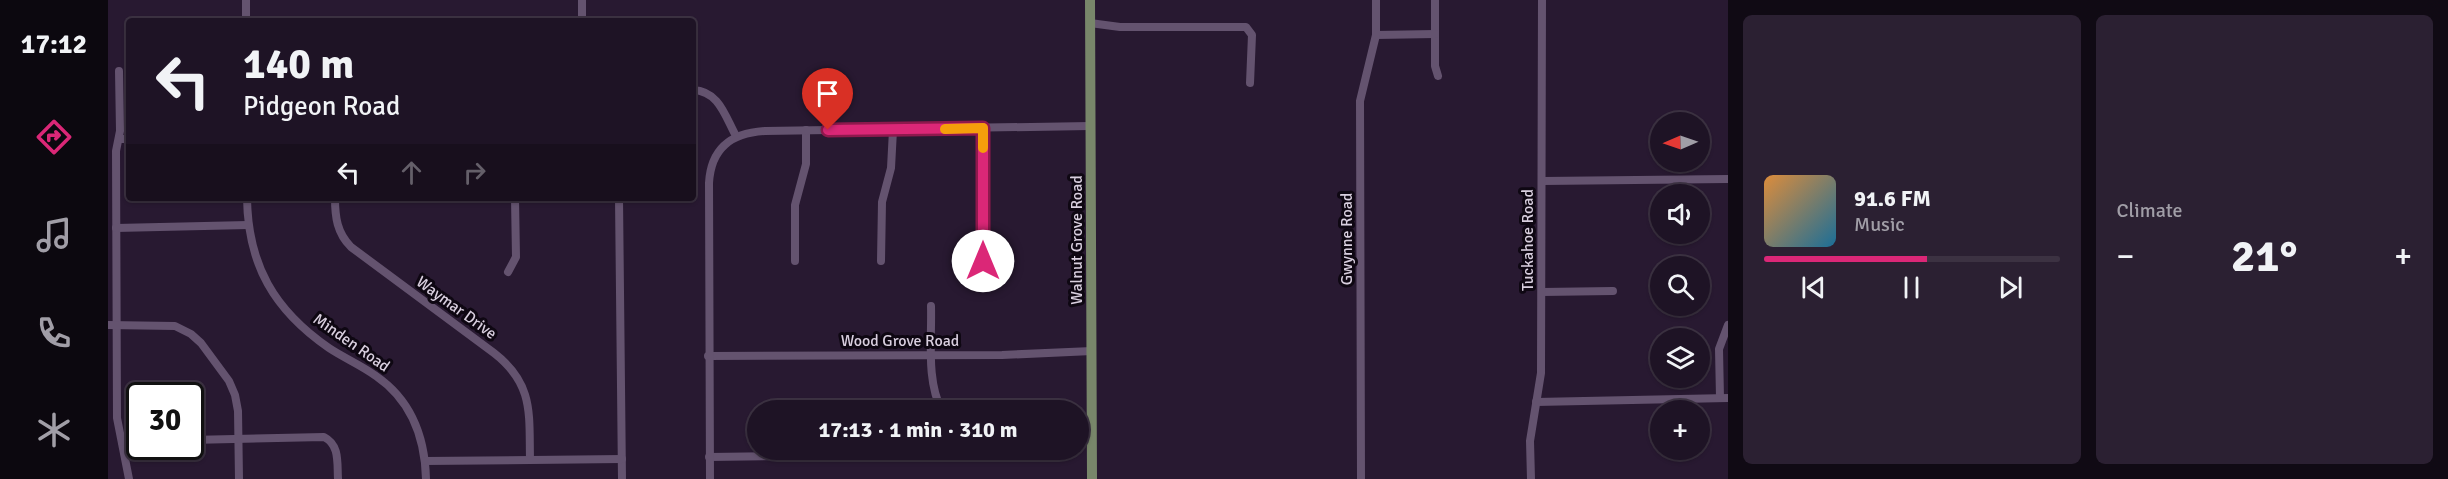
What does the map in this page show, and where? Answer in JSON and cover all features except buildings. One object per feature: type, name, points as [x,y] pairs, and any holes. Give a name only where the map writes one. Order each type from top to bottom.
[{"type":"main road","name":"Walnut Grove Road","points":[[1090,0],[1092,479]]},
{"type":"street","points":[[246,0],[246,18]]},
{"type":"street","points":[[582,0],[582,18]]},
{"type":"street","name":"Gwynne Road","points":[[1361,479],[1360,101],[1376,35],[1376,0]]},
{"type":"street","points":[[1435,0],[1438,76]]},
{"type":"street","name":"Tuckahoe Road","points":[[1531,479],[1530,441],[1541,373],[1542,0]]},
{"type":"street","points":[[1090,23],[1120,27],[1246,27],[1252,35],[1250,83]]},
{"type":"street","points":[[1376,35],[1435,34]]},
{"type":"street","points":[[119,71],[124,139],[116,152],[112,326],[116,412],[129,479]]},
{"type":"street","points":[[696,90],[704,90],[712,95],[736,136]]},
{"type":"street","points":[[710,479],[709,175],[714,158],[721,149],[736,136],[752,132],[1090,126]]},
{"type":"street","points":[[983,128],[983,261]]},
{"type":"street","points":[[795,261],[795,205],[806,164],[806,130]]},
{"type":"street","points":[[881,261],[882,202],[891,168],[892,130]]},
{"type":"street","points":[[1543,181],[1728,179]]},
{"type":"street","name":"Minden Road","points":[[247,201],[248,225],[258,265],[280,302],[318,339],[377,376],[397,394],[416,425],[425,461],[426,479]]},
{"type":"street","name":"Waymar Drive","points":[[335,201],[337,223],[343,237],[351,247],[494,353],[512,369],[522,384],[529,404],[530,459]]},
{"type":"street","points":[[508,272],[516,257],[514,201]]},
{"type":"street","points":[[619,201],[622,479]]},
{"type":"street","points":[[116,228],[248,225]]},
{"type":"street","points":[[1542,292],[1613,291]]},
{"type":"street","points":[[931,306],[933,386],[938,400]]},
{"type":"street","points":[[112,326],[170,325],[187,331],[201,344],[232,387],[238,406],[239,479]]},
{"type":"street","points":[[1536,402],[1724,398],[1719,349],[1728,325]]},
{"type":"street","name":"Wood Grove Road","points":[[708,356],[932,355],[1092,351]]},
{"type":"street","points":[[204,440],[321,436],[330,440],[336,450],[338,479]]},
{"type":"street","points":[[122,442],[126,442]]},
{"type":"street","points":[[709,457],[747,456]]},
{"type":"street","points":[[425,461],[622,459]]},
{"type":"slow traffic","points":[[945,129],[983,128],[983,148]]},
{"type":"route","points":[[828,130],[983,128],[983,261]]}]
